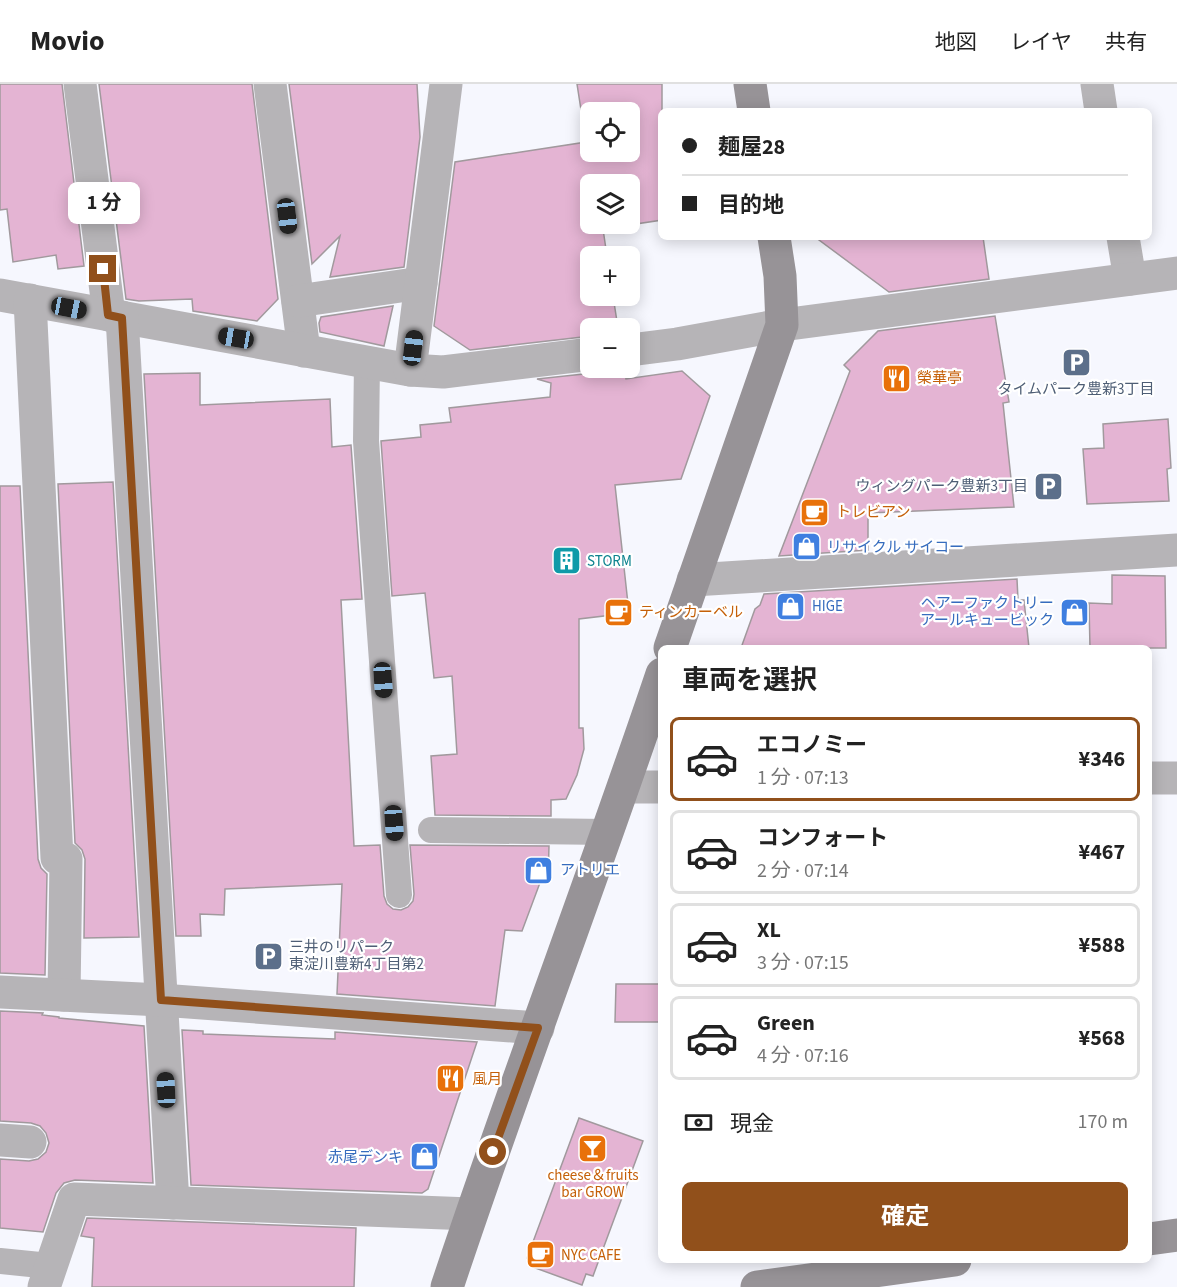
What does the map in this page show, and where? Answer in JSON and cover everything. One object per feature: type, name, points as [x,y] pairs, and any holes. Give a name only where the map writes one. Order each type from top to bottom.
[{"type":"street","points":[[80,84],[115,316],[173,1203]]},
{"type":"street","points":[[270,84],[304,351]]},
{"type":"street","points":[[410,370],[446,84]]},
{"type":"street","points":[[750,84],[754,108]]},
{"type":"street","points":[[1097,84],[1101,108]]},
{"type":"street","points":[[671,645],[782,326],[780,276],[774,240]]},
{"type":"street","points":[[1124,240],[1130,279]]},
{"type":"street","points":[[640,349],[782,326],[1177,273]]},
{"type":"street","points":[[298,301],[421,283]]},
{"type":"street","points":[[64,995],[66,859],[57,858],[15,297],[410,370],[442,372],[580,355]]},
{"type":"street","points":[[693,580],[1177,550]]},
{"type":"street","points":[[447,1287],[658,686]]},
{"type":"street","points":[[1152,778],[1177,778]]},
{"type":"street","points":[[624,787],[658,787]]},
{"type":"street","points":[[0,992],[161,1000],[538,1028]]},
{"type":"street","points":[[47,1277],[74,1198],[471,1214]]},
{"type":"street","points":[[1152,1239],[1177,1235]]},
{"type":"street","points":[[757,1287],[933,1263]]},
{"type":"lane","points":[[367,362],[366,441],[399,895]]},
{"type":"lane","points":[[431,830],[608,832]]},
{"type":"lane","points":[[0,1261],[47,1277]]},
{"type":"building","points":[[0,84],[62,84],[84,266],[58,269],[56,255],[13,262],[7,209],[0,210]]},
{"type":"building","points":[[99,84],[252,84],[278,299],[257,321],[193,311],[192,299],[139,301],[126,299]]},
{"type":"building","points":[[289,84],[417,84],[420,137],[404,267],[330,277],[340,236],[312,264]]},
{"type":"building","points":[[577,84],[662,84],[662,108],[658,108],[658,221],[640,223],[640,174],[580,174],[580,234],[604,234],[606,246],[580,246],[580,306],[615,306],[616,318],[580,318],[580,337],[470,350],[434,326],[455,162],[580,143],[580,162],[640,162],[640,102],[580,103]]},
{"type":"building","points":[[819,240],[983,240],[989,279],[889,292]]},
{"type":"building","points":[[393,306],[384,346],[320,332],[321,317]]},
{"type":"building","points":[[995,316],[1009,402],[1003,403],[1014,507],[868,513],[868,550],[779,556],[850,371],[844,365],[878,331]]},
{"type":"building","points":[[682,371],[710,396],[681,479],[615,485],[629,613],[579,619],[579,728],[583,728],[584,749],[577,775],[566,799],[551,800],[551,816],[435,815],[431,756],[457,754],[452,676],[434,678],[425,593],[392,596],[381,441],[421,437],[420,425],[451,422],[449,408],[550,397],[551,383],[537,379],[580,374],[580,378],[626,379]]},
{"type":"building","points":[[200,373],[200,405],[330,399],[332,447],[351,445],[362,599],[341,600],[354,846],[380,845],[384,896],[387,904],[393,909],[401,910],[413,901],[410,845],[549,846],[548,881],[541,880],[522,931],[505,930],[495,1006],[337,994],[342,884],[225,889],[224,915],[200,914],[201,936],[176,936],[144,374]]},
{"type":"building","points":[[1168,419],[1171,468],[1167,469],[1169,501],[1087,504],[1083,449],[1104,448],[1103,424]]},
{"type":"building","points":[[113,482],[139,937],[84,938],[85,859],[82,850],[75,843],[58,484]]},
{"type":"building","points":[[0,486],[20,486],[38,859],[41,868],[47,874],[45,975],[0,973]]},
{"type":"building","points":[[1112,575],[1165,576],[1166,648],[1152,648],[1152,645],[1090,645],[1089,603],[1112,604]]},
{"type":"building","points":[[1017,579],[1018,600],[1024,600],[1029,645],[742,645],[755,609],[760,605],[764,594]]},
{"type":"building","points":[[616,984],[658,984],[658,1022],[615,1022]]},
{"type":"building","points":[[0,1011],[43,1013],[42,1015],[59,1018],[144,1026],[153,1183],[75,1180],[64,1183],[56,1193],[43,1232],[0,1228],[0,1159],[29,1161],[38,1159],[46,1152],[49,1143],[46,1133],[40,1126],[31,1123],[0,1121]]},
{"type":"building","points":[[182,1030],[203,1031],[203,1034],[335,1039],[335,1032],[477,1042],[428,1189],[422,1193],[191,1185]]},
{"type":"building","points":[[579,1118],[643,1141],[593,1276],[586,1274],[582,1285],[530,1266],[532,1260],[527,1258]]},
{"type":"building","points":[[87,1218],[356,1228],[354,1287],[92,1287],[94,1238],[81,1236]]},
{"type":"place","name":"タイムパーク豊新3丁目","points":[[1076,362]]},
{"type":"place","name":"榮華亭","points":[[896,378]]},
{"type":"place","name":"ウィングパーク豊新3丁目","points":[[1049,486]]},
{"type":"place","name":"トレビアン","points":[[815,512]]},
{"type":"place","name":"リサイクル サイコー","points":[[806,547]]},
{"type":"place","name":"STORM","points":[[566,561]]},
{"type":"place","name":"HIGE","points":[[791,606]]},
{"type":"place","name":"ティンカーベル","points":[[618,612]]},
{"type":"place","name":"ヘアーファクトリー アールキュービック","points":[[1075,612]]},
{"type":"place","name":"アトリエ","points":[[539,870]]},
{"type":"place","name":"三井のリパーク 東淀川豊新4丁目第2","points":[[268,956]]},
{"type":"place","name":"風月","points":[[451,1079]]},
{"type":"place","name":"cheese＆fruits bar GROW","points":[[593,1148]]},
{"type":"place","name":"赤尾デンキ","points":[[424,1157]]},
{"type":"place","name":"NYC CAFE","points":[[540,1255]]},
{"type":"route","points":[[103,269],[108,315],[122,318],[161,1000],[538,1028],[493,1152]]}]
